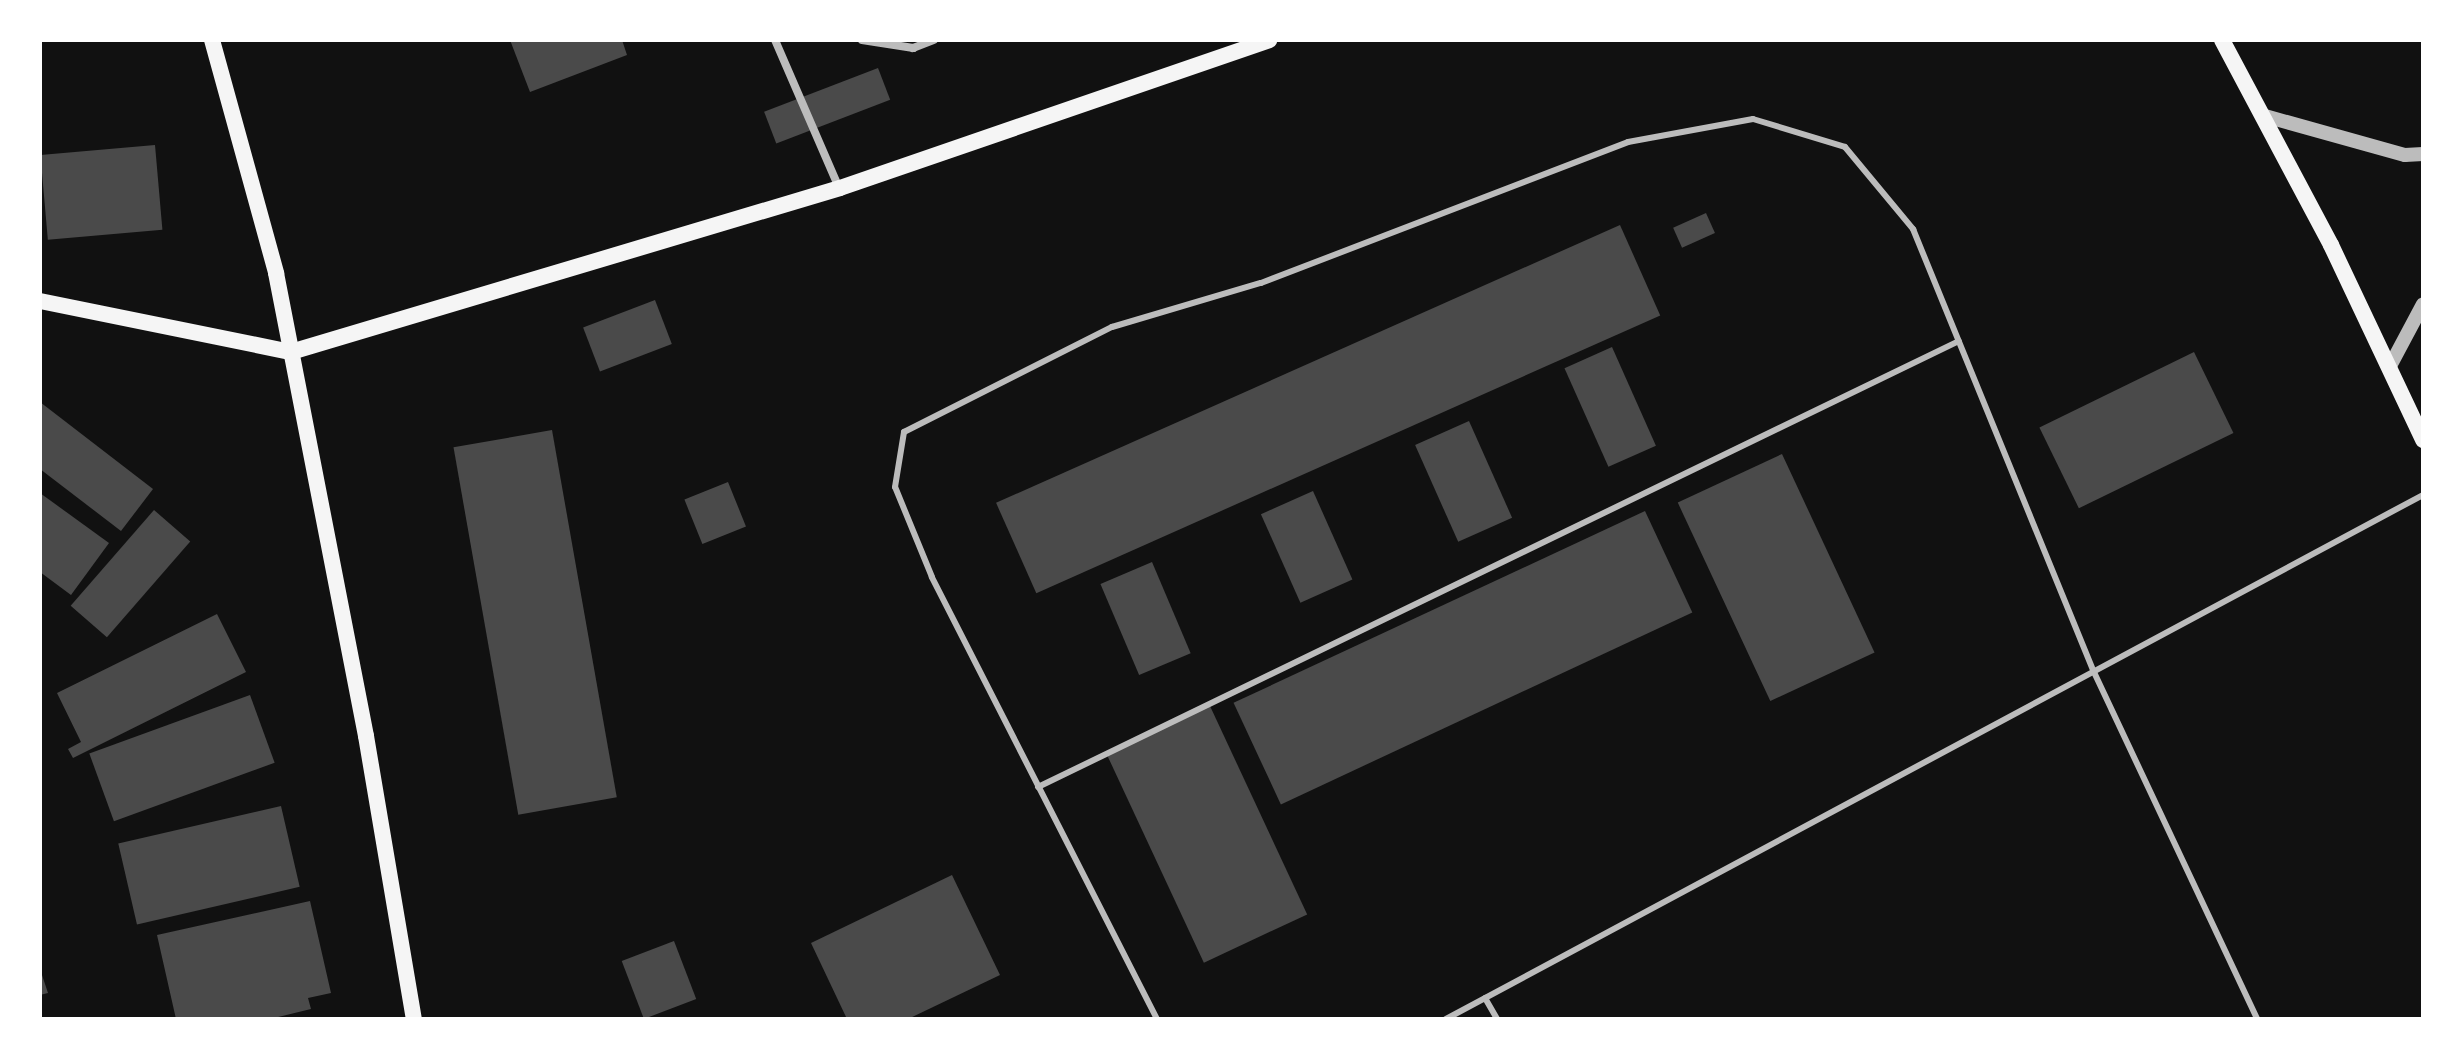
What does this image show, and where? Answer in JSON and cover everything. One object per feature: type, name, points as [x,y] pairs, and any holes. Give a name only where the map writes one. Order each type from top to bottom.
[{"type":"main road","points":[[212,40],[276,273],[366,736],[414,1019]]},
{"type":"main road","points":[[40,301],[291,352],[840,188],[1269,40]]},
{"type":"main road","points":[[2222,40],[2265,116],[2423,440]]},
{"type":"street","points":[[775,40],[840,188]]},
{"type":"street","points":[[862,40],[913,48],[934,40]]},
{"type":"street","points":[[2265,116],[2405,155],[2423,154]]},
{"type":"street","points":[[2389,368],[2423,304]]},
{"type":"lane","points":[[1157,1019],[932,577],[895,487],[904,432],[1112,327],[1261,283],[1628,142],[1753,119],[1845,147],[1913,229],[2093,670],[2257,1019]]},
{"type":"lane","points":[[1038,787],[1959,341]]},
{"type":"lane","points":[[1446,1019],[2423,495]]},
{"type":"lane","points":[[1485,998],[1497,1019]]},
{"type":"building","points":[[510,40],[622,40],[627,55],[530,92]]},
{"type":"building","points":[[878,68],[890,100],[776,143],[764,112]]},
{"type":"building","points":[[155,145],[162,230],[48,240],[40,155]]},
{"type":"building","points":[[1706,213],[1715,233],[1682,248],[1673,228]]},
{"type":"building","points":[[1620,225],[1660,315],[1036,593],[996,503]]},
{"type":"building","points":[[655,300],[672,344],[600,371],[583,328]]},
{"type":"building","points":[[1612,347],[1656,446],[1608,467],[1564,368]]},
{"type":"building","points":[[2194,352],[2233,433],[2079,508],[2039,427]]},
{"type":"building","points":[[40,402],[153,489],[121,531],[40,469]]},
{"type":"building","points":[[1469,421],[1512,518],[1458,542],[1415,445]]},
{"type":"building","points":[[552,430],[617,797],[518,815],[454,447]]},
{"type":"building","points":[[1782,454],[1875,652],[1770,701],[1678,503]]},
{"type":"building","points":[[728,482],[746,527],[702,544],[684,500]]},
{"type":"building","points":[[1313,491],[1352,580],[1300,603],[1261,514]]},
{"type":"building","points":[[40,493],[109,543],[71,595],[40,572]]},
{"type":"building","points":[[154,510],[190,541],[107,637],[71,606]]},
{"type":"building","points":[[1645,511],[1692,613],[1281,804],[1234,703]]},
{"type":"building","points":[[1152,562],[1191,653],[1139,675],[1100,584]]},
{"type":"building","points":[[217,614],[246,672],[73,758],[68,749],[81,742],[57,693]]},
{"type":"building","points":[[250,695],[275,763],[114,821],[89,753]]},
{"type":"building","points":[[1210,706],[1307,914],[1204,963],[1107,754]]},
{"type":"building","points":[[281,806],[300,887],[137,924],[118,844]]},
{"type":"building","points":[[952,875],[1000,975],[908,1019],[847,1019],[811,943]]},
{"type":"building","points":[[310,901],[331,993],[308,998],[311,1009],[270,1019],[176,1019],[157,935]]},
{"type":"building","points":[[674,941],[696,999],[644,1019],[622,961]]},
{"type":"building","points":[[40,969],[48,993],[40,995]]}]
